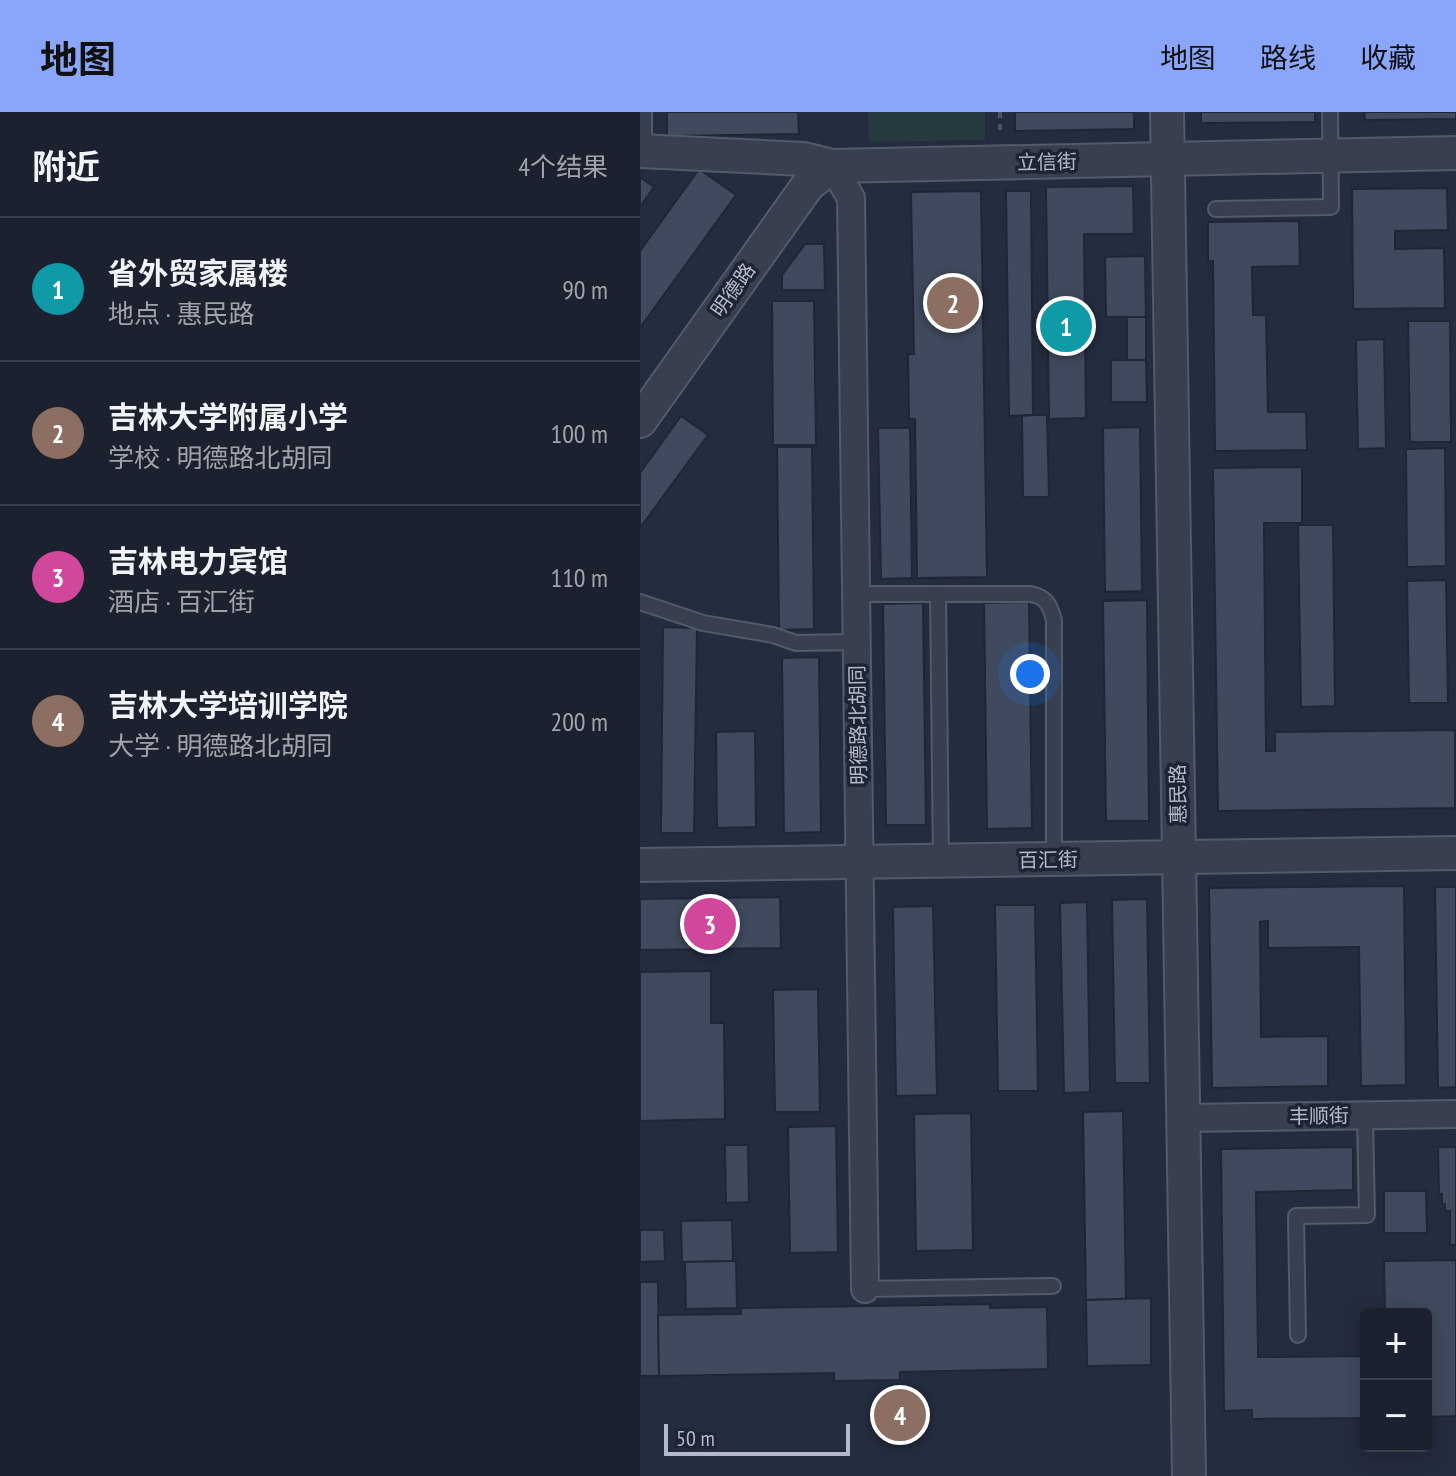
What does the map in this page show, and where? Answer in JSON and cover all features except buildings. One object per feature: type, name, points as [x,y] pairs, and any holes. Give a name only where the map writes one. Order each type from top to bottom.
[{"type":"street","name":"惠民路","points":[[1167,112],[1189,1476]]},
{"type":"street","name":"立信街","points":[[642,152],[804,159],[832,166],[1456,153]]},
{"type":"street","name":"明德路","points":[[640,421],[808,185],[832,166]]},
{"type":"street","name":"明德路北胡同","points":[[832,166],[851,198],[865,1289]]},
{"type":"street","name":"百汇街","points":[[640,865],[1456,853]]},
{"type":"street","name":"丰顺街","points":[[1183,1118],[1456,1114]]},
{"type":"lane","points":[[642,152],[644,112]]},
{"type":"lane","points":[[1216,209],[1331,207],[1330,112]]},
{"type":"lane","points":[[856,594],[1031,594],[1042,596],[1050,606],[1054,620],[1054,860]]},
{"type":"lane","points":[[938,594],[941,861]]},
{"type":"lane","points":[[640,602],[703,623],[773,635],[796,643],[857,642]]},
{"type":"lane","points":[[1298,1335],[1296,1216],[1367,1215],[1365,1116]]},
{"type":"lane","points":[[865,1289],[1053,1286]]},
{"type":"shaded area","points":[[868,112],[985,112],[985,140],[869,142]]},
{"type":"place","name":"吉林大学附属小学","points":[[953,303]]},
{"type":"place","name":"省外贸家属楼","points":[[1066,326]]},
{"type":"place","name":"吉林电力宾馆","points":[[710,924]]},
{"type":"place","name":"吉林大学培训学院","points":[[900,1415]]}]
